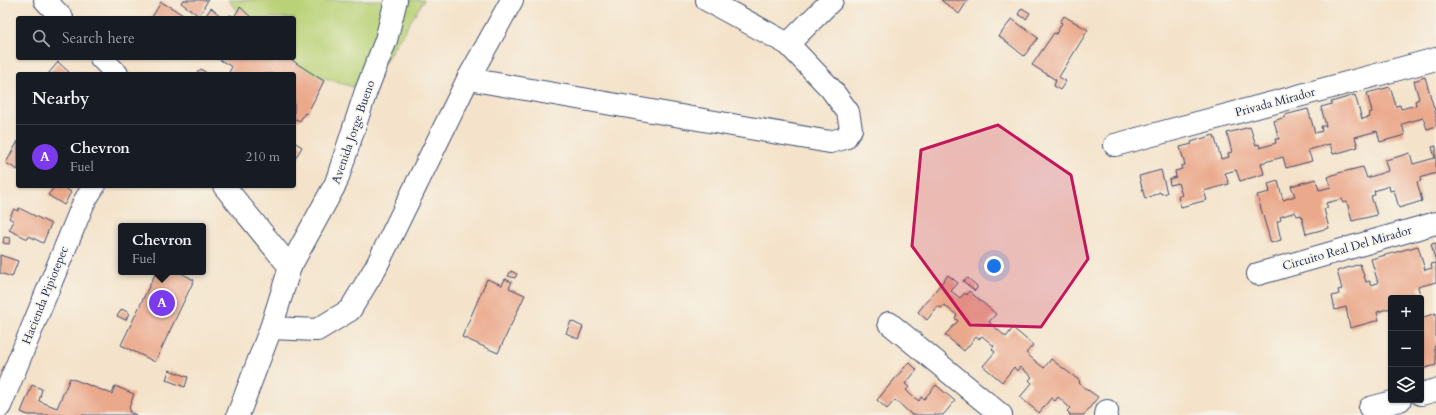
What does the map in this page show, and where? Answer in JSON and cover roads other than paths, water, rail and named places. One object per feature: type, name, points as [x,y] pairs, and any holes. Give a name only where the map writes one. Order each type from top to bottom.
[{"type":"street","points":[[45,0],[60,16]]},
{"type":"street","name":"Avenida Jorge Bueno","points":[[238,415],[271,328],[290,267],[336,183],[366,91],[386,40],[396,0]]},
{"type":"street","points":[[271,328],[317,330],[350,310],[376,267],[468,79],[512,0]]},
{"type":"street","points":[[468,79],[830,142],[845,138],[851,129],[848,112],[831,89],[788,44],[707,0]]},
{"type":"street","points":[[788,44],[832,0]]},
{"type":"street","name":"Privada Mirador","points":[[1115,145],[1436,59]]},
{"type":"street","points":[[103,60],[115,72]]},
{"type":"street","name":"Hacienda Pipiotepec","points":[[0,406],[84,202],[93,188]]},
{"type":"street","points":[[226,188],[290,267]]},
{"type":"street","name":"Circuito Real Del Mirador","points":[[1258,274],[1436,223]]},
{"type":"street","points":[[889,323],[1001,415]]},
{"type":"street","points":[[1424,393],[1436,390]]},
{"type":"street","points":[[1370,408],[1389,403]]},
{"type":"place","name":"Chevron","points":[[162,303]]}]
